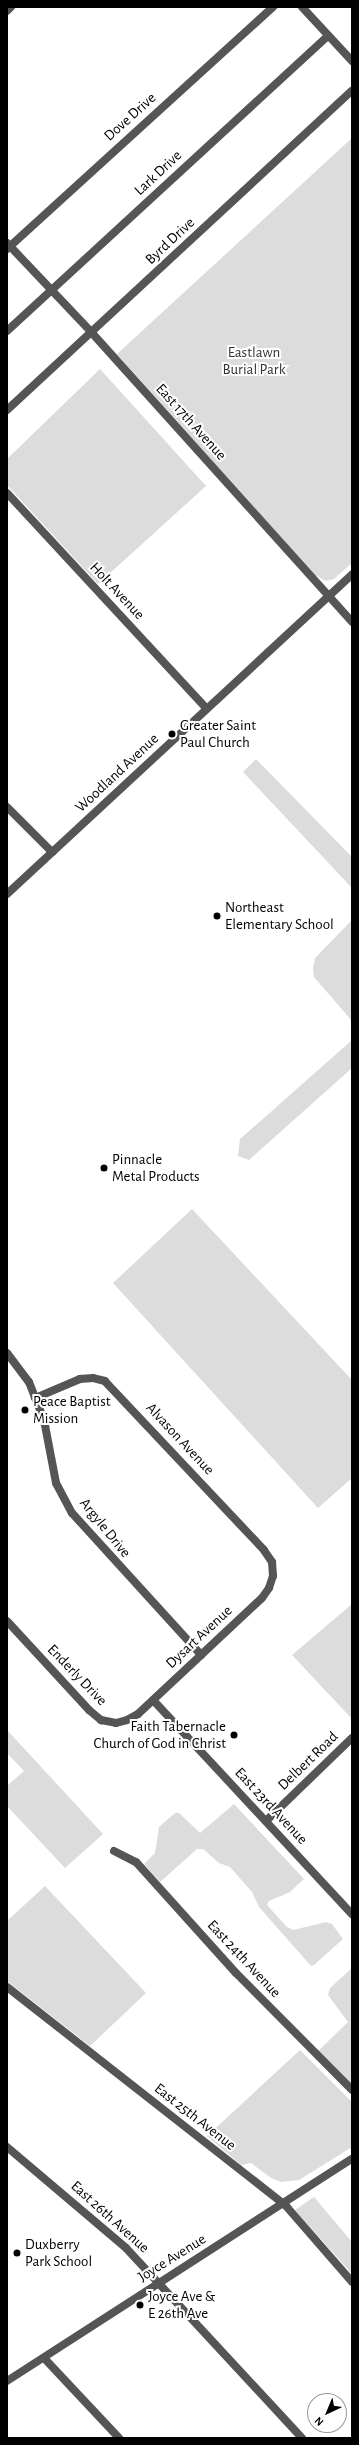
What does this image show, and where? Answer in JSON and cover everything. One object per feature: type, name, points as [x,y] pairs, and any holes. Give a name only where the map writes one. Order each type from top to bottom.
[{"type":"street","points":[[7,11],[11,7]]},
{"type":"street","name":"Dove Drive","points":[[8,246],[273,7]]},
{"type":"street","points":[[302,7],[352,61]]},
{"type":"street","name":"Lark Drive","points":[[7,331],[328,36]]},
{"type":"street","name":"Byrd Drive","points":[[7,410],[352,91]]},
{"type":"street","name":"East 17th Avenue","points":[[8,246],[92,333],[352,622]]},
{"type":"street","name":"Holt Avenue","points":[[7,492],[207,709]]},
{"type":"street","name":"Woodland Avenue","points":[[7,894],[352,574]]},
{"type":"street","points":[[7,807],[52,852]]},
{"type":"street","name":"Argyle Drive","points":[[7,1353],[29,1382],[44,1420],[56,1483],[72,1513],[115,1563],[201,1655]]},
{"type":"street","name":"Alvason Avenue","points":[[35,1398],[80,1379],[93,1378],[106,1381],[264,1550],[272,1562],[273,1576]]},
{"type":"street","name":"Dysart Avenue","points":[[138,1714],[262,1598],[269,1588],[273,1576]]},
{"type":"street","name":"Enderly Drive","points":[[7,1621],[89,1710],[101,1720],[116,1723],[128,1720],[138,1714]]},
{"type":"street","name":"East 23rd Avenue","points":[[153,1700],[352,1914]]},
{"type":"street","name":"Delbert Road","points":[[266,1821],[352,1738]]},
{"type":"street","name":"East 24th Avenue","points":[[114,1851],[136,1862],[236,1973],[352,2090]]},
{"type":"street","name":"East 25th Avenue","points":[[7,1987],[283,2204],[352,2282]]},
{"type":"street","name":"East 26th Avenue","points":[[7,2147],[126,2248],[302,2438]]},
{"type":"street","name":"Joyce Avenue","points":[[7,2381],[352,2159]]},
{"type":"street","points":[[44,2358],[119,2438]]},
{"type":"green space","name":"Eastlawn Burial Park","points":[[352,138],[352,563],[334,579],[326,581],[315,575],[117,354]]},
{"type":"green space","points":[[100,369],[206,486],[98,584],[7,485],[7,459]]},
{"type":"green space","points":[[256,759],[352,857],[352,888],[243,772]]},
{"type":"green space","points":[[352,920],[352,1021],[314,977],[313,968],[315,958]]},
{"type":"green space","points":[[352,1040],[352,1068],[249,1160],[238,1156],[240,1139]]},
{"type":"green space","points":[[192,1209],[352,1380],[352,1478],[318,1508],[113,1283]]},
{"type":"green space","points":[[352,1604],[352,1719],[292,1655]]},
{"type":"green space","points":[[7,1730],[103,1834],[65,1868],[7,1806],[7,1786],[24,1771],[7,1753]]},
{"type":"green space","points":[[234,1804],[304,1879],[290,1892],[269,1901],[267,1905],[287,1927],[293,1930],[326,1922],[332,1924],[343,1939],[314,1965],[311,1966],[259,1907],[252,1892],[230,1867],[219,1863],[203,1849],[197,1849],[160,1882],[144,1864],[155,1853],[159,1827],[175,1813],[179,1813],[200,1833]]},
{"type":"green space","points":[[45,1886],[146,1993],[90,2046],[7,1981],[7,1921]]},
{"type":"green space","points":[[352,1968],[352,2086],[317,2052],[348,2022],[328,1995],[330,1988]]},
{"type":"green space","points":[[300,2050],[352,2102],[352,2147],[299,2180],[281,2182],[271,2178],[251,2163],[241,2165],[207,2136]]},
{"type":"green space","points":[[314,2197],[352,2242],[352,2274],[295,2210]]},
{"type":"place","name":"Greater Saint Paul Church","points":[[172,734]]},
{"type":"place","name":"Northeast Elementary School","points":[[217,916]]},
{"type":"place","name":"Pinnacle Metal Products","points":[[104,1168]]},
{"type":"place","name":"Peace Baptist Mission","points":[[25,1410]]},
{"type":"place","name":"Faith Tabernacle Church of God in Christ","points":[[234,1735]]},
{"type":"place","name":"Duxberry Park School","points":[[17,2253]]},
{"type":"place","name":"Joyce Ave & E 26th Ave","points":[[140,2305]]}]
